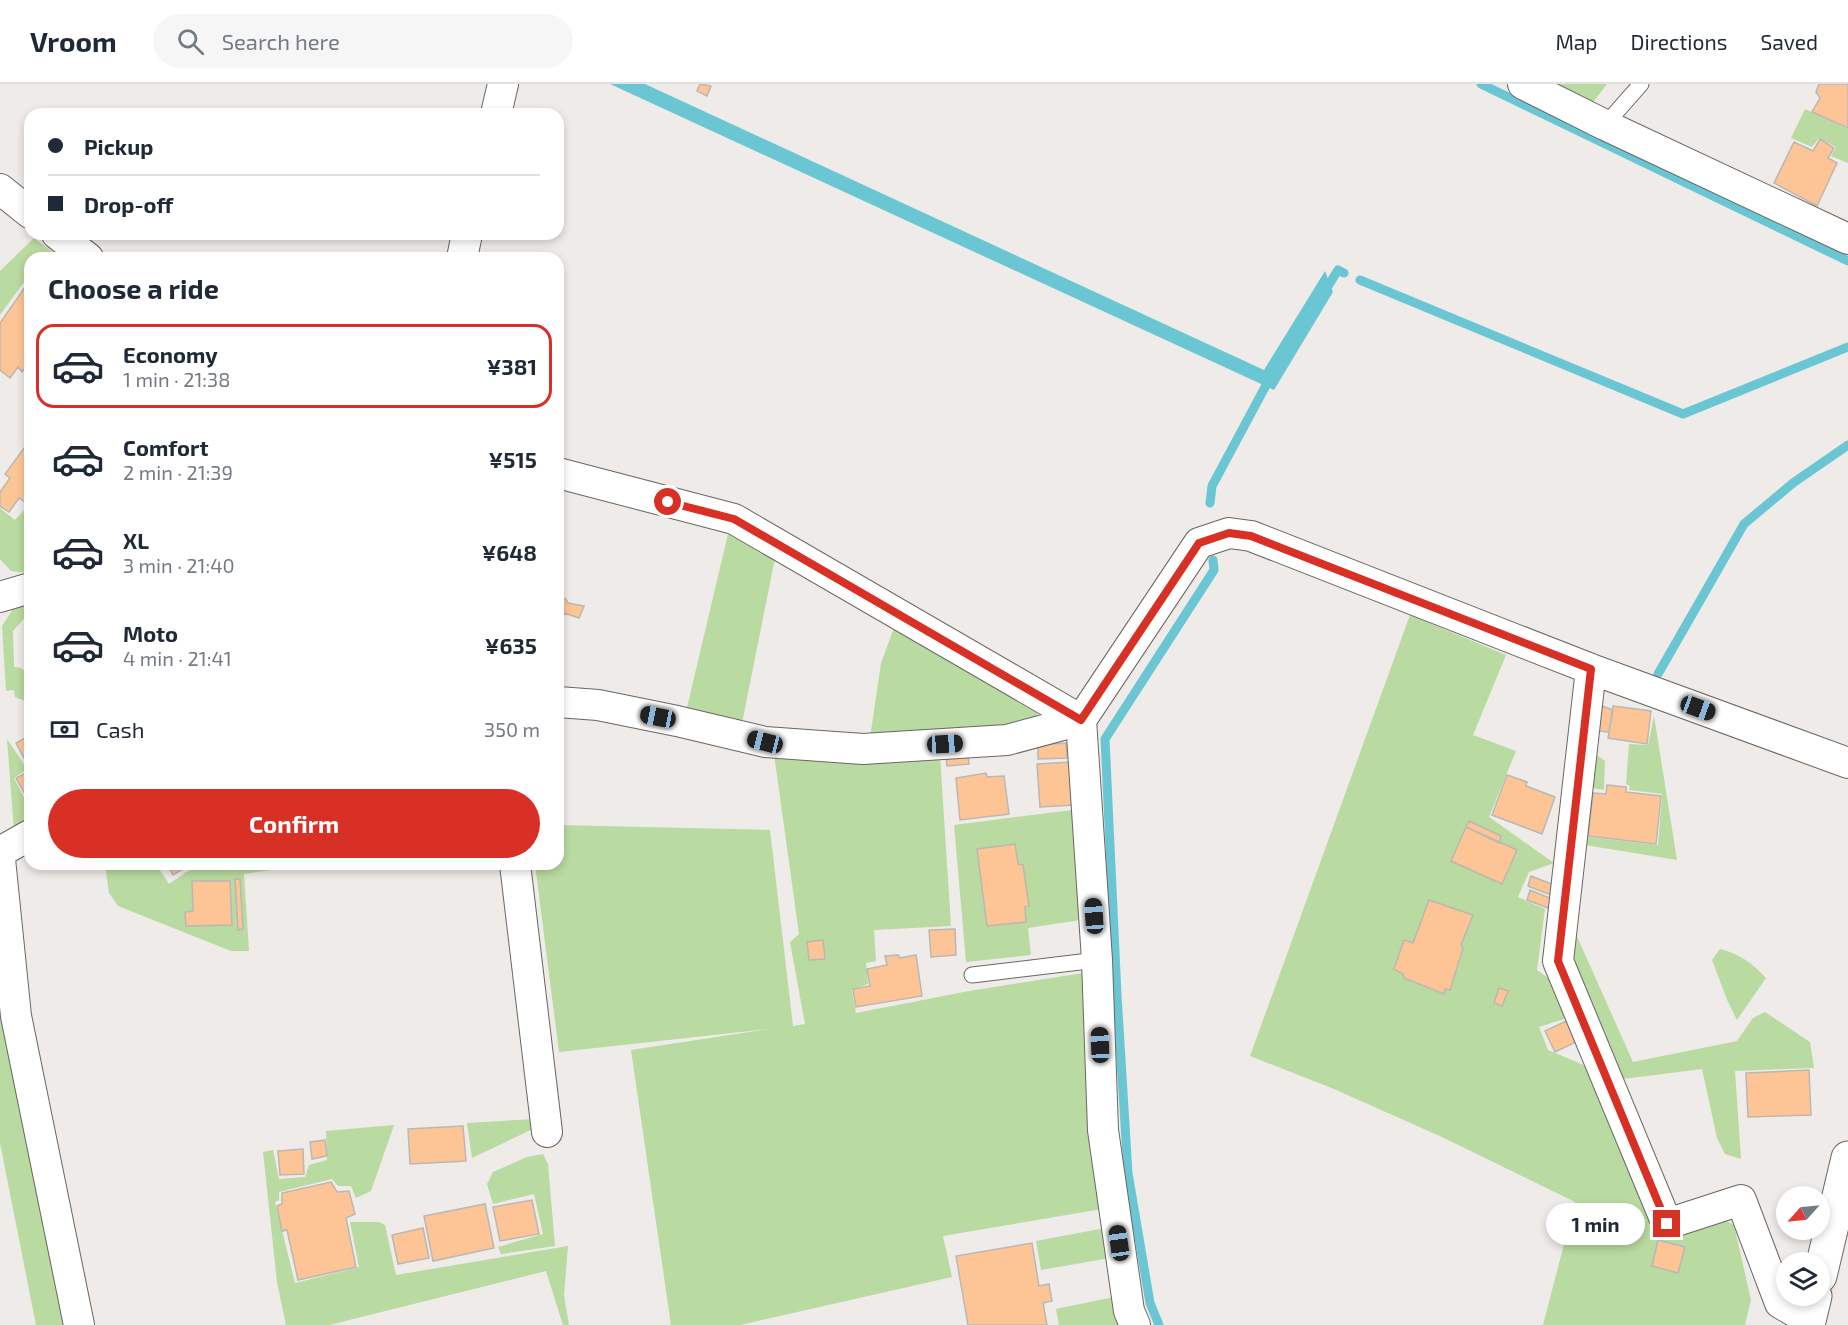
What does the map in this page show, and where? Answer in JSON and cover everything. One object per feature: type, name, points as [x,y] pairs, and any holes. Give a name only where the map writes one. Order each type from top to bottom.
[{"type":"highway","points":[[1826,1252],[1848,1158]]},
{"type":"street","points":[[497,108],[503,84]]},
{"type":"street","points":[[1523,84],[1848,239]]},
{"type":"street","points":[[0,189],[24,208]]},
{"type":"street","points":[[65,240],[80,252]]},
{"type":"street","points":[[564,475],[734,519],[1081,720]]},
{"type":"street","points":[[1135,1325],[1129,1311],[1103,1130],[1097,960],[1081,720],[1199,543],[1229,533],[1251,536],[1591,669],[1848,763]]},
{"type":"street","points":[[0,597],[24,590]]},
{"type":"street","points":[[1591,669],[1558,961],[1667,1224],[1741,1200],[1780,1303],[1810,1314]]},
{"type":"street","points":[[564,702],[598,705],[765,742],[863,749],[1007,740],[1081,720]]},
{"type":"street","points":[[0,852],[24,838]]},
{"type":"street","points":[[0,859],[16,1016],[79,1325]]},
{"type":"street","points":[[516,870],[547,1132]]},
{"type":"lane","points":[[1605,125],[1641,84]]},
{"type":"lane","points":[[972,975],[1097,960]]},
{"type":"green space","points":[[1549,84],[1607,84],[1591,105]]},
{"type":"green space","points":[[1805,109],[1848,129],[1848,163],[1831,156],[1836,147],[1819,138],[1812,147],[1791,138]]},
{"type":"green space","points":[[32,240],[37,240],[53,252],[24,252],[24,282],[0,315],[0,271]]},
{"type":"green space","points":[[0,508],[15,520],[24,510],[24,572],[11,571],[0,559]]},
{"type":"green space","points":[[728,534],[775,558],[741,728],[685,716]]},
{"type":"green space","points":[[24,604],[24,619],[13,631],[14,667],[24,670],[24,701],[15,697],[14,690],[6,691],[2,626],[13,609]]},
{"type":"green space","points":[[1410,615],[1506,655],[1473,735],[1516,751],[1489,817],[1554,863],[1529,872],[1518,897],[1545,909],[1537,970],[1548,978],[1567,1018],[1539,1027],[1548,1050],[1586,1066],[1658,1230],[1667,1239],[1716,1215],[1734,1225],[1751,1300],[1745,1325],[1543,1325],[1575,1202],[1442,1137],[1334,1089],[1250,1056]],"holes":[[[1404,940],[1413,943],[1461,945],[1463,948],[1450,989],[1445,989],[1443,994],[1404,978],[1403,974],[1394,969]]]},
{"type":"green space","points":[[894,628],[1037,710],[1038,720],[1013,725],[870,738],[881,663]]},
{"type":"green space","points":[[1654,716],[1677,860],[1585,845],[1594,753],[1605,761],[1604,790],[1592,788],[1587,837],[1658,845],[1662,794],[1629,790],[1630,786],[1626,784],[1629,744],[1648,745]]},
{"type":"green space","points":[[7,739],[24,764],[24,771],[14,778],[24,797],[24,825],[14,831]]},
{"type":"green space","points":[[774,754],[940,755],[951,926],[874,930],[876,961],[866,963],[868,984],[852,990],[856,1013],[969,991],[1083,973],[1102,1209],[943,1236],[952,1277],[740,1325],[671,1325],[631,1050],[769,1029],[559,1052],[536,870],[564,870],[564,825],[770,830],[793,1026],[805,1024],[790,942],[799,934]]},
{"type":"green space","points":[[1072,810],[1080,920],[1028,928],[1031,955],[966,962],[954,825]],"holes":[[[1015,844],[1018,864],[1023,865],[1029,906],[1025,907],[1026,922],[987,926],[977,849]]]},
{"type":"green space","points":[[106,870],[160,870],[169,884],[189,870],[272,870],[244,874],[249,951],[231,951],[118,906],[109,893]]},
{"type":"green space","points":[[1575,932],[1633,1062],[1737,1041],[1753,1018],[1765,1012],[1810,1042],[1814,1068],[1735,1071],[1741,1159],[1725,1154],[1717,1138],[1702,1069],[1623,1079],[1572,963]]},
{"type":"green space","points":[[1720,949],[1745,960],[1766,978],[1737,1020],[1712,960]]},
{"type":"green space","points":[[0,975],[68,1325],[36,1325],[0,1143]]},
{"type":"green space","points":[[536,1119],[535,1128],[472,1158],[467,1123]]},
{"type":"green space","points":[[394,1125],[371,1191],[356,1198],[351,1186],[338,1186],[332,1179],[279,1192],[279,1200],[275,1202],[295,1283],[359,1267],[350,1222],[379,1222],[385,1225],[396,1275],[568,1246],[564,1295],[569,1325],[563,1325],[546,1271],[329,1325],[286,1325],[277,1282],[263,1152],[273,1150],[279,1179],[305,1177],[309,1165],[327,1160],[326,1131]]},
{"type":"green space","points":[[543,1154],[548,1164],[555,1246],[501,1254],[498,1247],[543,1234],[534,1194],[493,1204],[487,1184],[493,1172],[527,1157]]},
{"type":"green space","points":[[1105,1228],[1110,1258],[1041,1270],[1036,1241]]},
{"type":"green space","points":[[1114,1297],[1120,1325],[1059,1325],[1056,1309]]},
{"type":"water","points":[[610,84],[645,84],[1264,370],[1325,271],[1333,292],[1274,390]]},
{"type":"building","points":[[700,84],[711,86],[707,96],[697,91]]},
{"type":"building","points":[[1819,84],[1848,84],[1848,128],[1812,112],[1820,98],[1816,92]]},
{"type":"building","points":[[1820,139],[1834,148],[1828,158],[1837,163],[1817,206],[1774,183],[1794,142],[1813,151]]},
{"type":"building","points":[[24,289],[24,369],[22,372],[18,367],[10,378],[0,370],[0,323]]},
{"type":"building","points":[[24,448],[24,501],[19,498],[9,512],[0,506],[0,492],[10,478],[5,474]]},
{"type":"building","points":[[564,598],[568,603],[584,606],[579,618],[564,613]]},
{"type":"building","points":[[1602,706],[1613,710],[1609,732],[1598,731]]},
{"type":"building","points":[[1613,706],[1651,711],[1647,744],[1608,738]]},
{"type":"building","points":[[24,738],[24,758],[16,743]]},
{"type":"building","points":[[1066,743],[1067,758],[1038,759],[1038,745]]},
{"type":"building","points":[[968,755],[969,764],[947,766],[946,756]]},
{"type":"building","points":[[1071,762],[1074,805],[1040,807],[1037,764]]},
{"type":"building","points":[[986,773],[987,777],[1004,776],[1009,814],[960,820],[956,778]]},
{"type":"building","points":[[24,774],[24,792],[16,778]]},
{"type":"building","points":[[1507,775],[1527,782],[1526,786],[1555,797],[1542,834],[1492,815]]},
{"type":"building","points":[[1607,785],[1626,787],[1626,792],[1661,796],[1656,844],[1588,836],[1593,793],[1606,794]]},
{"type":"building","points":[[1469,821],[1501,836],[1499,843],[1466,827]]},
{"type":"building","points":[[1466,827],[1517,850],[1502,884],[1451,861]]},
{"type":"building","points":[[1015,844],[1018,864],[1023,865],[1029,906],[1025,907],[1026,922],[987,926],[977,849]]},
{"type":"building","points":[[170,870],[181,870],[173,875]]},
{"type":"building","points":[[1531,876],[1554,885],[1551,895],[1528,886]]},
{"type":"building","points":[[235,879],[240,879],[243,929],[238,930]]},
{"type":"building","points":[[192,881],[230,881],[232,925],[186,926],[185,912],[193,911]]},
{"type":"building","points":[[1530,890],[1552,899],[1548,908],[1527,900]]},
{"type":"building","points":[[1429,900],[1473,915],[1461,945],[1463,948],[1450,990],[1445,989],[1444,994],[1404,978],[1403,974],[1394,969],[1404,940],[1413,943]]},
{"type":"building","points":[[955,929],[956,955],[931,957],[929,930]]},
{"type":"building","points":[[823,940],[825,959],[809,960],[807,942]]},
{"type":"building","points":[[898,955],[900,958],[916,955],[922,996],[856,1007],[853,989],[870,986],[867,969],[887,965],[885,956]]},
{"type":"building","points":[[1499,988],[1508,991],[1502,1006],[1494,1003]]},
{"type":"building","points":[[1566,1021],[1576,1042],[1555,1052],[1545,1031]]},
{"type":"building","points":[[1809,1070],[1811,1115],[1748,1117],[1746,1073]]},
{"type":"building","points":[[463,1126],[466,1161],[410,1164],[408,1129]]},
{"type":"building","points":[[325,1140],[327,1156],[312,1159],[310,1142]]},
{"type":"building","points":[[303,1149],[304,1174],[280,1175],[278,1151]]},
{"type":"building","points":[[331,1182],[337,1192],[349,1191],[355,1214],[346,1218],[356,1267],[298,1280],[287,1230],[282,1231],[277,1206],[282,1204],[282,1193]]},
{"type":"building","points":[[532,1200],[539,1234],[500,1241],[493,1207]]},
{"type":"building","points":[[485,1204],[494,1248],[433,1261],[424,1216]]},
{"type":"building","points":[[423,1228],[429,1258],[398,1264],[392,1235]]},
{"type":"building","points":[[1658,1240],[1685,1247],[1678,1273],[1652,1266]]},
{"type":"building","points":[[1032,1243],[1039,1286],[1049,1284],[1052,1301],[1043,1303],[1047,1325],[968,1325],[956,1256]]},
{"type":"waterway","points":[[1481,84],[1848,261]]},
{"type":"waterway","points":[[1323,294],[1338,270],[1344,273]]},
{"type":"waterway","points":[[1360,280],[1683,414],[1848,347]]},
{"type":"waterway","points":[[1210,503],[1212,486],[1271,376]]},
{"type":"waterway","points":[[1658,674],[1744,524],[1793,483],[1848,445]]},
{"type":"waterway","points":[[1159,1325],[1150,1303],[1128,1173],[1105,739],[1214,570],[1213,560]]},
{"type":"route","points":[[668,502],[734,519],[1081,720],[1199,543],[1229,533],[1251,536],[1591,669],[1558,961],[1667,1224]]}]
